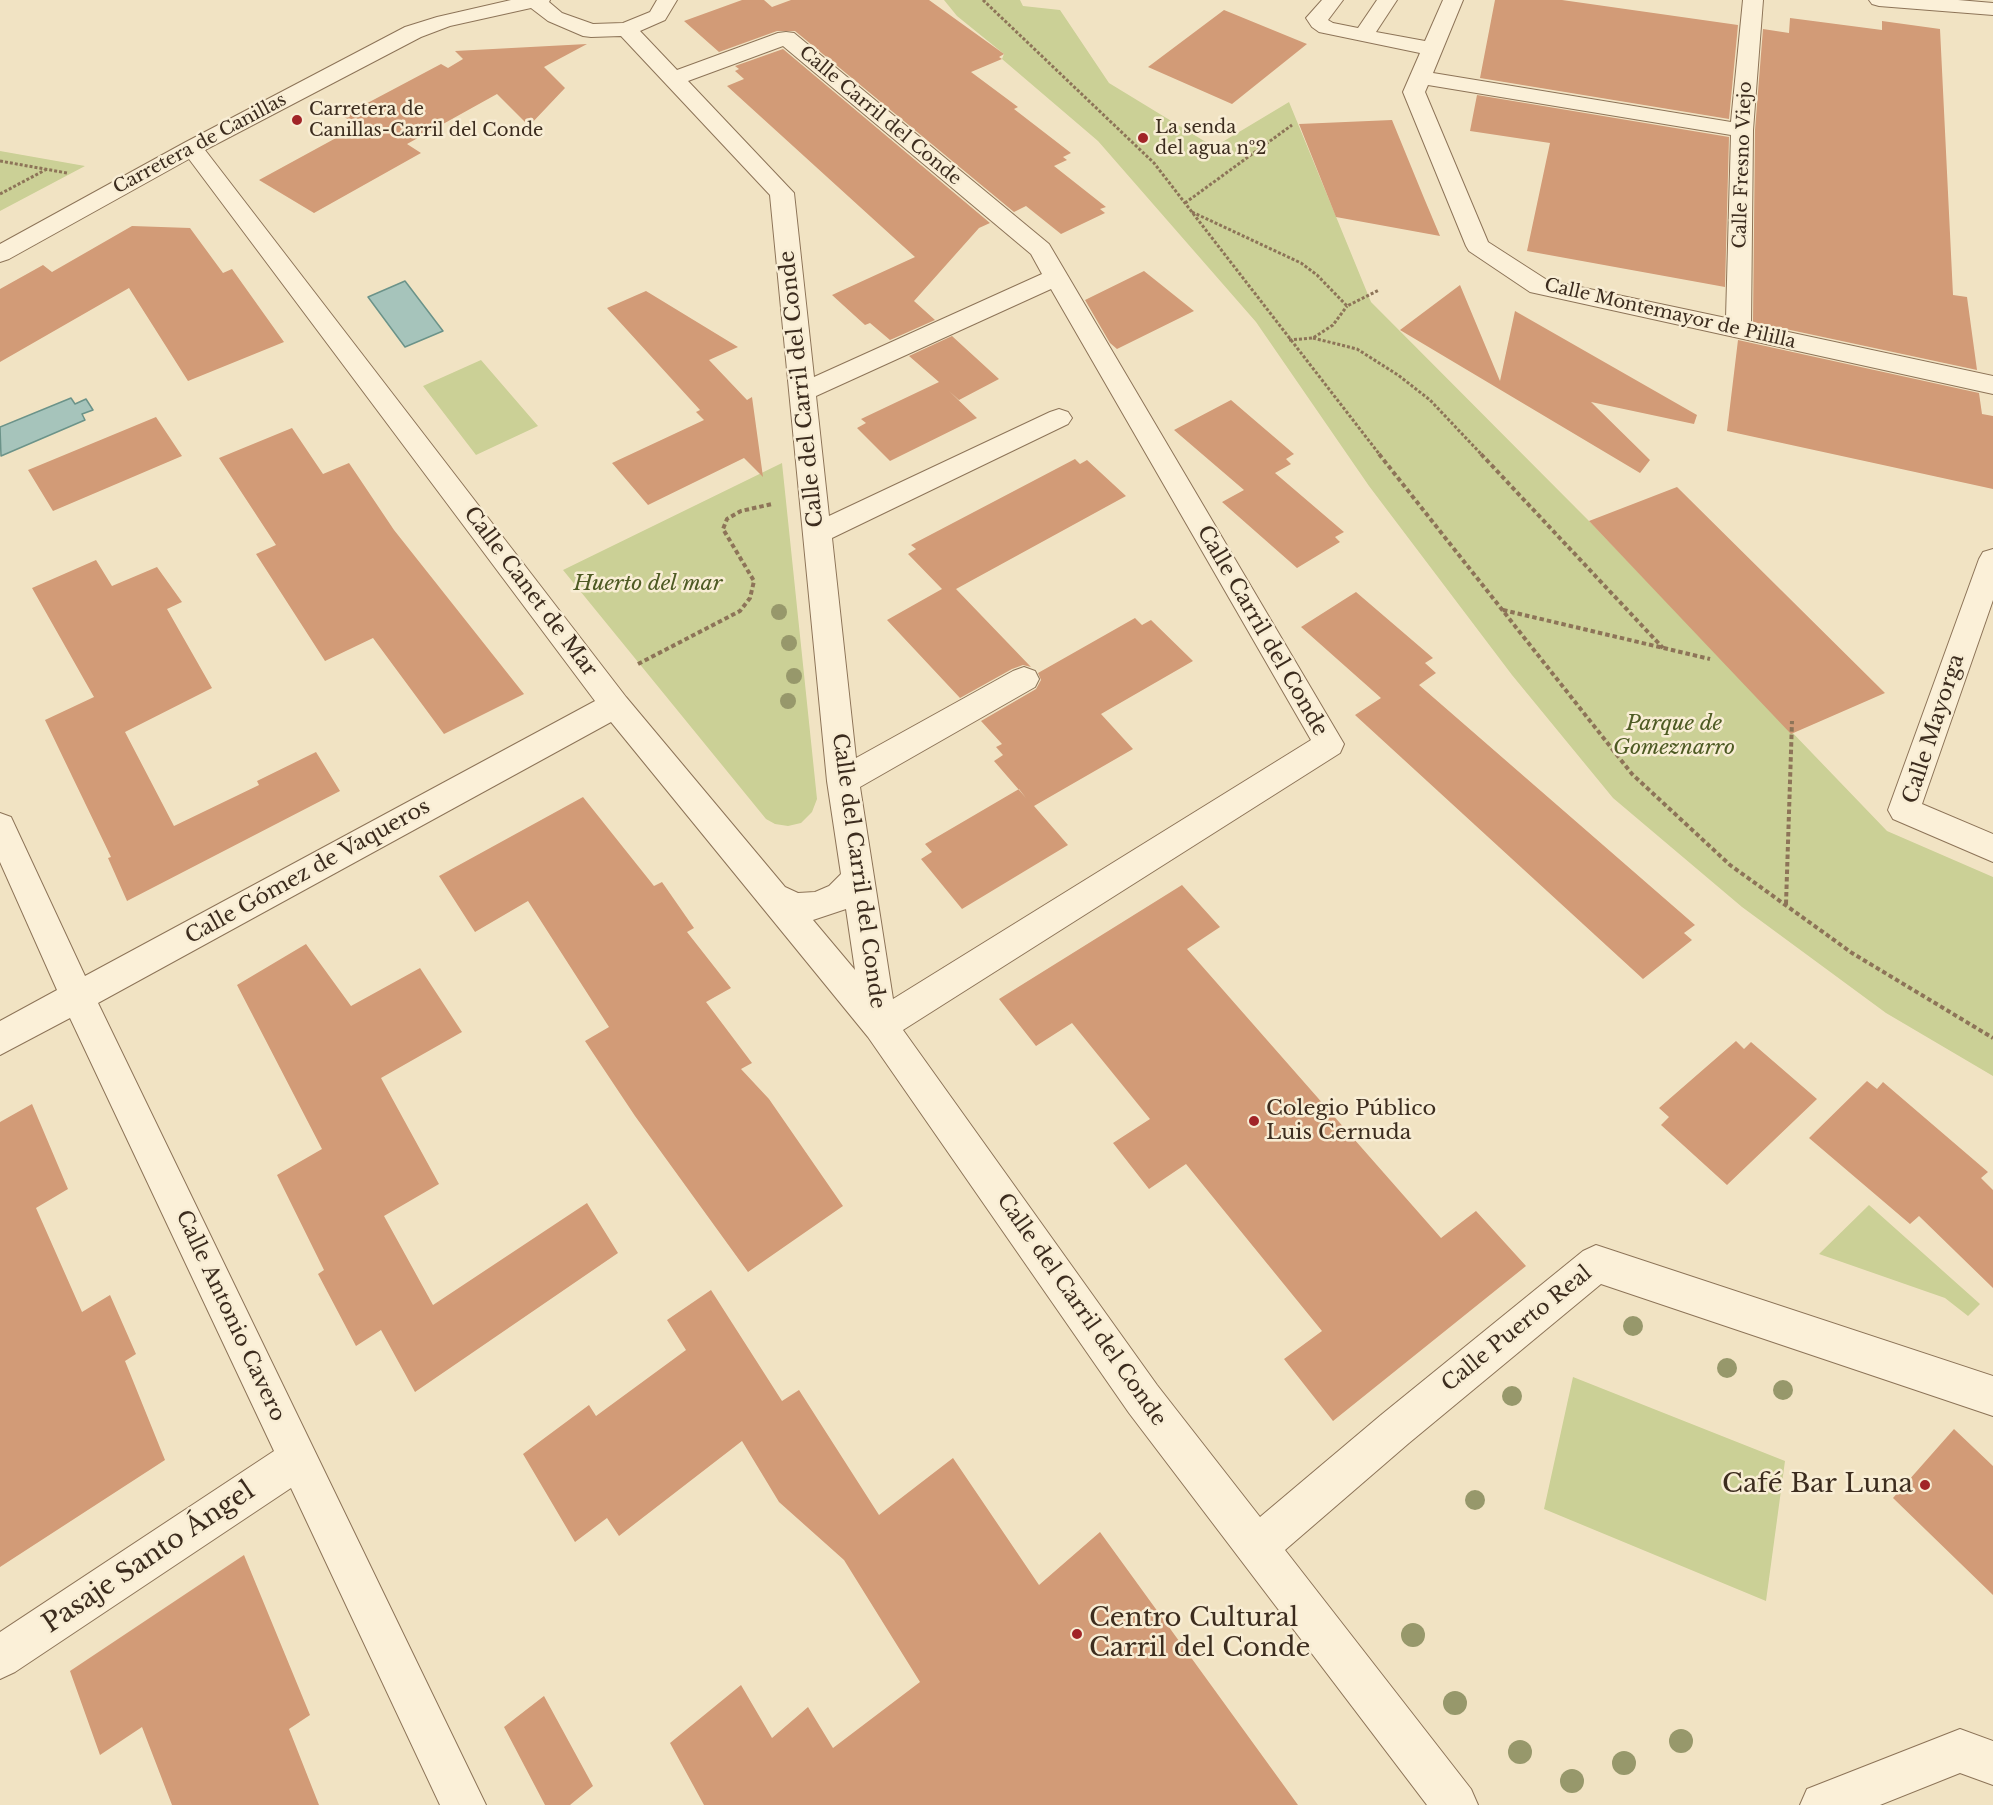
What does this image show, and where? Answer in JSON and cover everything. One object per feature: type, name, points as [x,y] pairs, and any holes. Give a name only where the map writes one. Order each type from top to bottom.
[{"type":"street","points":[[536,0],[555,17],[591,31],[626,29],[658,16],[667,0]]},
{"type":"street","name":"Carretera de Canillas","points":[[0,254],[192,147],[413,32],[454,18],[536,0]]},
{"type":"street","points":[[1333,0],[1317,18],[1318,23],[1326,28],[1431,49]]},
{"type":"street","points":[[1363,36],[1387,0]]},
{"type":"street","name":"Calle Montemayor de Pililla","points":[[1453,0],[1414,92],[1478,246],[1539,286],[1993,385]]},
{"type":"street","name":"Calle Fresno Viejo","points":[[1738,330],[1742,130],[1753,0]]},
{"type":"street","points":[[1879,0],[1993,9]]},
{"type":"street","name":"Calle del Carril del Conde","points":[[626,29],[782,193],[843,781],[880,1026],[1143,1399],[1455,1805]]},
{"type":"street","name":"Calle Carril del Conde","points":[[674,79],[786,38],[1040,249],[1329,744],[880,1026]]},
{"type":"street","points":[[1420,77],[1742,130]]},
{"type":"street","name":"Calle Canet de Mar","points":[[192,147],[615,705],[880,1026]]},
{"type":"street","points":[[803,392],[1057,277]]},
{"type":"street","points":[[816,534],[1059,418]]},
{"type":"street","name":"Calle Mayorga","points":[[1993,559],[1904,810],[1993,848]]},
{"type":"street","points":[[843,781],[1024,679]]},
{"type":"street","name":"Calle Gómez de Vaqueros","points":[[0,1039],[615,705]]},
{"type":"street","name":"Calle Antonio Cavero","points":[[0,826],[78,998],[463,1805]]},
{"type":"street","points":[[774,897],[796,907],[817,906],[841,896],[857,879]]},
{"type":"street","name":"Calle Puerto Real","points":[[1257,1547],[1395,1429],[1596,1264],[1993,1396]]},
{"type":"street","name":"Pasaje Santo Ángel","points":[[0,1657],[298,1459]]},
{"type":"street","points":[[1823,1805],[1976,1757]]},
{"type":"path","points":[[983,0],[1154,163],[1289,340],[1632,774],[1730,865],[1852,953],[1993,1038]]},
{"type":"path","points":[[1185,203],[1292,125]]},
{"type":"path","points":[[0,194],[47,169]]},
{"type":"path","points":[[1191,212],[1301,263],[1317,275],[1347,306]]},
{"type":"path","points":[[1313,338],[1333,325],[1347,306],[1379,290]]},
{"type":"path","points":[[1289,340],[1313,338],[1357,349],[1398,375],[1430,400],[1663,648]]},
{"type":"path","points":[[637,664],[740,611],[750,598],[754,581],[723,529],[727,519],[741,511],[774,504]]},
{"type":"path","points":[[1502,610],[1710,658]]},
{"type":"path","points":[[1786,905],[1792,721]]},
{"type":"green space","name":"Parque de Gomeznarro","points":[[944,0],[1020,0],[1023,6],[1060,10],[1109,83],[1214,147],[1289,102],[1371,302],[1589,521],[1887,831],[1993,877],[1993,1076],[1886,1013],[1742,907],[1613,798],[1512,675],[1369,486],[1256,322],[1098,141],[1002,59],[1004,54],[957,16]]},
{"type":"green space","points":[[0,151],[85,166],[0,211]]},
{"type":"green space","points":[[481,360],[538,426],[476,455],[423,386]]},
{"type":"green space","name":"Huerto del mar","points":[[782,463],[817,799],[812,812],[801,823],[788,826],[775,824],[766,819],[563,570]]},
{"type":"green space","points":[[1869,1205],[1980,1304],[1968,1316],[1945,1298],[1819,1254]]},
{"type":"green space","points":[[1573,1377],[1785,1461],[1766,1601],[1544,1509]]},
{"type":"water","points":[[405,281],[443,331],[405,347],[368,297]]},
{"type":"water","points":[[71,398],[75,404],[86,399],[93,410],[82,414],[85,420],[1,456],[0,427]]},
{"type":"building","points":[[742,0],[764,0],[772,7],[791,0],[929,0],[1004,54],[999,57],[1002,59],[971,72],[1018,107],[1014,109],[1071,153],[1063,157],[1067,160],[1054,166],[1106,207],[1100,209],[1105,213],[1061,234],[1026,206],[1014,212],[795,31],[777,31],[719,52],[684,21]]},
{"type":"building","points":[[1495,0],[1562,0],[1738,25],[1729,119],[1480,78]]},
{"type":"building","points":[[1224,10],[1307,44],[1232,104],[1148,67]]},
{"type":"building","points":[[1790,18],[1882,30],[1882,21],[1940,29],[1953,295],[1967,297],[1977,370],[1753,322],[1755,130],[1763,29],[1789,33]]},
{"type":"building","points":[[587,44],[544,67],[565,88],[529,126],[497,94],[407,144],[421,153],[314,213],[259,180],[358,126],[343,116],[441,64],[448,68],[463,59],[455,51]]},
{"type":"building","points":[[783,49],[990,223],[979,228],[914,301],[935,320],[890,340],[870,323],[865,325],[832,295],[915,257],[727,86],[744,79],[735,71],[739,69],[735,66]]},
{"type":"building","points":[[1477,95],[1729,137],[1725,287],[1527,251],[1550,143],[1470,131]]},
{"type":"building","points":[[1392,120],[1440,236],[1336,217],[1299,124]]},
{"type":"building","points":[[132,226],[190,228],[223,273],[232,269],[284,342],[188,381],[129,288],[0,362],[0,289],[43,265],[52,272]]},
{"type":"building","points":[[1144,271],[1194,311],[1117,349],[1110,343],[1085,300]]},
{"type":"building","points":[[1460,285],[1500,381],[1515,311],[1697,415],[1694,424],[1591,402],[1650,460],[1640,473],[1400,330]]},
{"type":"building","points":[[646,291],[738,347],[709,360],[747,400],[752,397],[763,477],[744,458],[648,505],[612,463],[704,420],[696,412],[700,410],[607,308]]},
{"type":"building","points":[[952,336],[999,379],[959,400],[949,391],[977,418],[890,461],[857,428],[866,423],[861,419],[939,382],[909,356]]},
{"type":"building","points":[[1738,340],[1979,393],[1982,414],[1993,416],[1993,489],[1727,431]]},
{"type":"building","points":[[1231,400],[1294,454],[1286,459],[1291,464],[1275,473],[1344,532],[1335,537],[1340,542],[1297,568],[1222,502],[1244,490],[1174,430]]},
{"type":"building","points":[[156,417],[182,456],[53,511],[28,470]]},
{"type":"building","points":[[292,428],[323,474],[349,463],[394,530],[524,694],[444,734],[373,638],[325,661],[256,554],[276,545],[219,458]]},
{"type":"building","points":[[1075,459],[1080,464],[1087,460],[1126,496],[956,589],[1031,667],[1023,665],[1012,669],[960,698],[887,620],[942,589],[908,554],[916,549],[911,545]]},
{"type":"building","points":[[1677,487],[1885,693],[1791,734],[1589,521]]},
{"type":"building","points":[[96,560],[112,586],[157,567],[182,602],[167,609],[212,688],[125,732],[174,826],[259,785],[257,781],[316,752],[340,791],[127,901],[108,858],[111,857],[45,720],[94,697],[32,588]]},
{"type":"building","points":[[1356,592],[1433,658],[1425,663],[1436,673],[1419,685],[1695,925],[1684,933],[1692,940],[1643,979],[1355,715],[1381,698],[1301,627]]},
{"type":"building","points":[[1135,618],[1142,625],[1151,620],[1193,661],[1101,714],[1133,749],[1034,806],[1068,845],[962,909],[921,859],[932,852],[925,844],[1018,789],[994,761],[1003,755],[996,747],[1002,744],[981,721],[1036,689],[1041,680],[1038,673]]},
{"type":"building","points":[[583,797],[654,886],[662,882],[694,928],[687,932],[731,988],[706,1002],[752,1063],[741,1069],[769,1099],[843,1206],[748,1272],[635,1116],[585,1041],[609,1027],[528,901],[475,932],[439,876]]},
{"type":"building","name":"Colegio Público Luis Cernuda","points":[[1182,885],[1220,927],[1187,949],[1441,1238],[1476,1211],[1526,1266],[1333,1421],[1284,1359],[1322,1331],[1186,1164],[1149,1189],[1113,1143],[1150,1119],[1072,1023],[1036,1046],[999,999]]},
{"type":"building","points":[[306,944],[351,1006],[420,968],[462,1032],[381,1078],[439,1184],[384,1216],[433,1305],[587,1203],[618,1253],[415,1392],[381,1330],[356,1346],[318,1274],[324,1270],[277,1175],[322,1149],[237,985]]},
{"type":"building","points":[[1736,1041],[1744,1049],[1751,1042],[1817,1099],[1727,1185],[1661,1125],[1669,1117],[1659,1108]]},
{"type":"building","points":[[1867,1081],[1877,1089],[1883,1082],[1988,1172],[1981,1178],[1993,1190],[1993,1288],[1919,1216],[1910,1224],[1809,1138]]},
{"type":"building","points":[[32,1104],[68,1189],[36,1208],[82,1312],[110,1295],[136,1354],[125,1361],[165,1460],[0,1567],[0,1122]]},
{"type":"building","points":[[711,1290],[782,1401],[799,1390],[879,1515],[953,1458],[1039,1585],[1100,1532],[1298,1805],[704,1805],[670,1743],[741,1685],[772,1738],[808,1707],[833,1748],[920,1682],[844,1560],[779,1502],[742,1441],[619,1536],[607,1518],[575,1542],[523,1454],[589,1405],[596,1416],[686,1350],[667,1320]]},
{"type":"building","points":[[1954,1429],[1993,1466],[1993,1595],[1893,1498]]},
{"type":"building","points":[[244,1555],[310,1715],[289,1729],[319,1805],[172,1805],[142,1727],[100,1755],[70,1671]]},
{"type":"building","points":[[544,1696],[593,1786],[570,1805],[545,1805],[504,1727]]},
{"type":"place","name":"Carretera de Canillas-Carril del Conde","points":[[297,120]]},
{"type":"place","name":"La senda del agua nº2","points":[[1143,138]]},
{"type":"place","name":"Colegio Público Luis Cernuda","points":[[1254,1121]]},
{"type":"place","name":"Café Bar Luna","points":[[1925,1485]]},
{"type":"place","name":"Centro Cultural Carril del Conde","points":[[1077,1634]]}]
